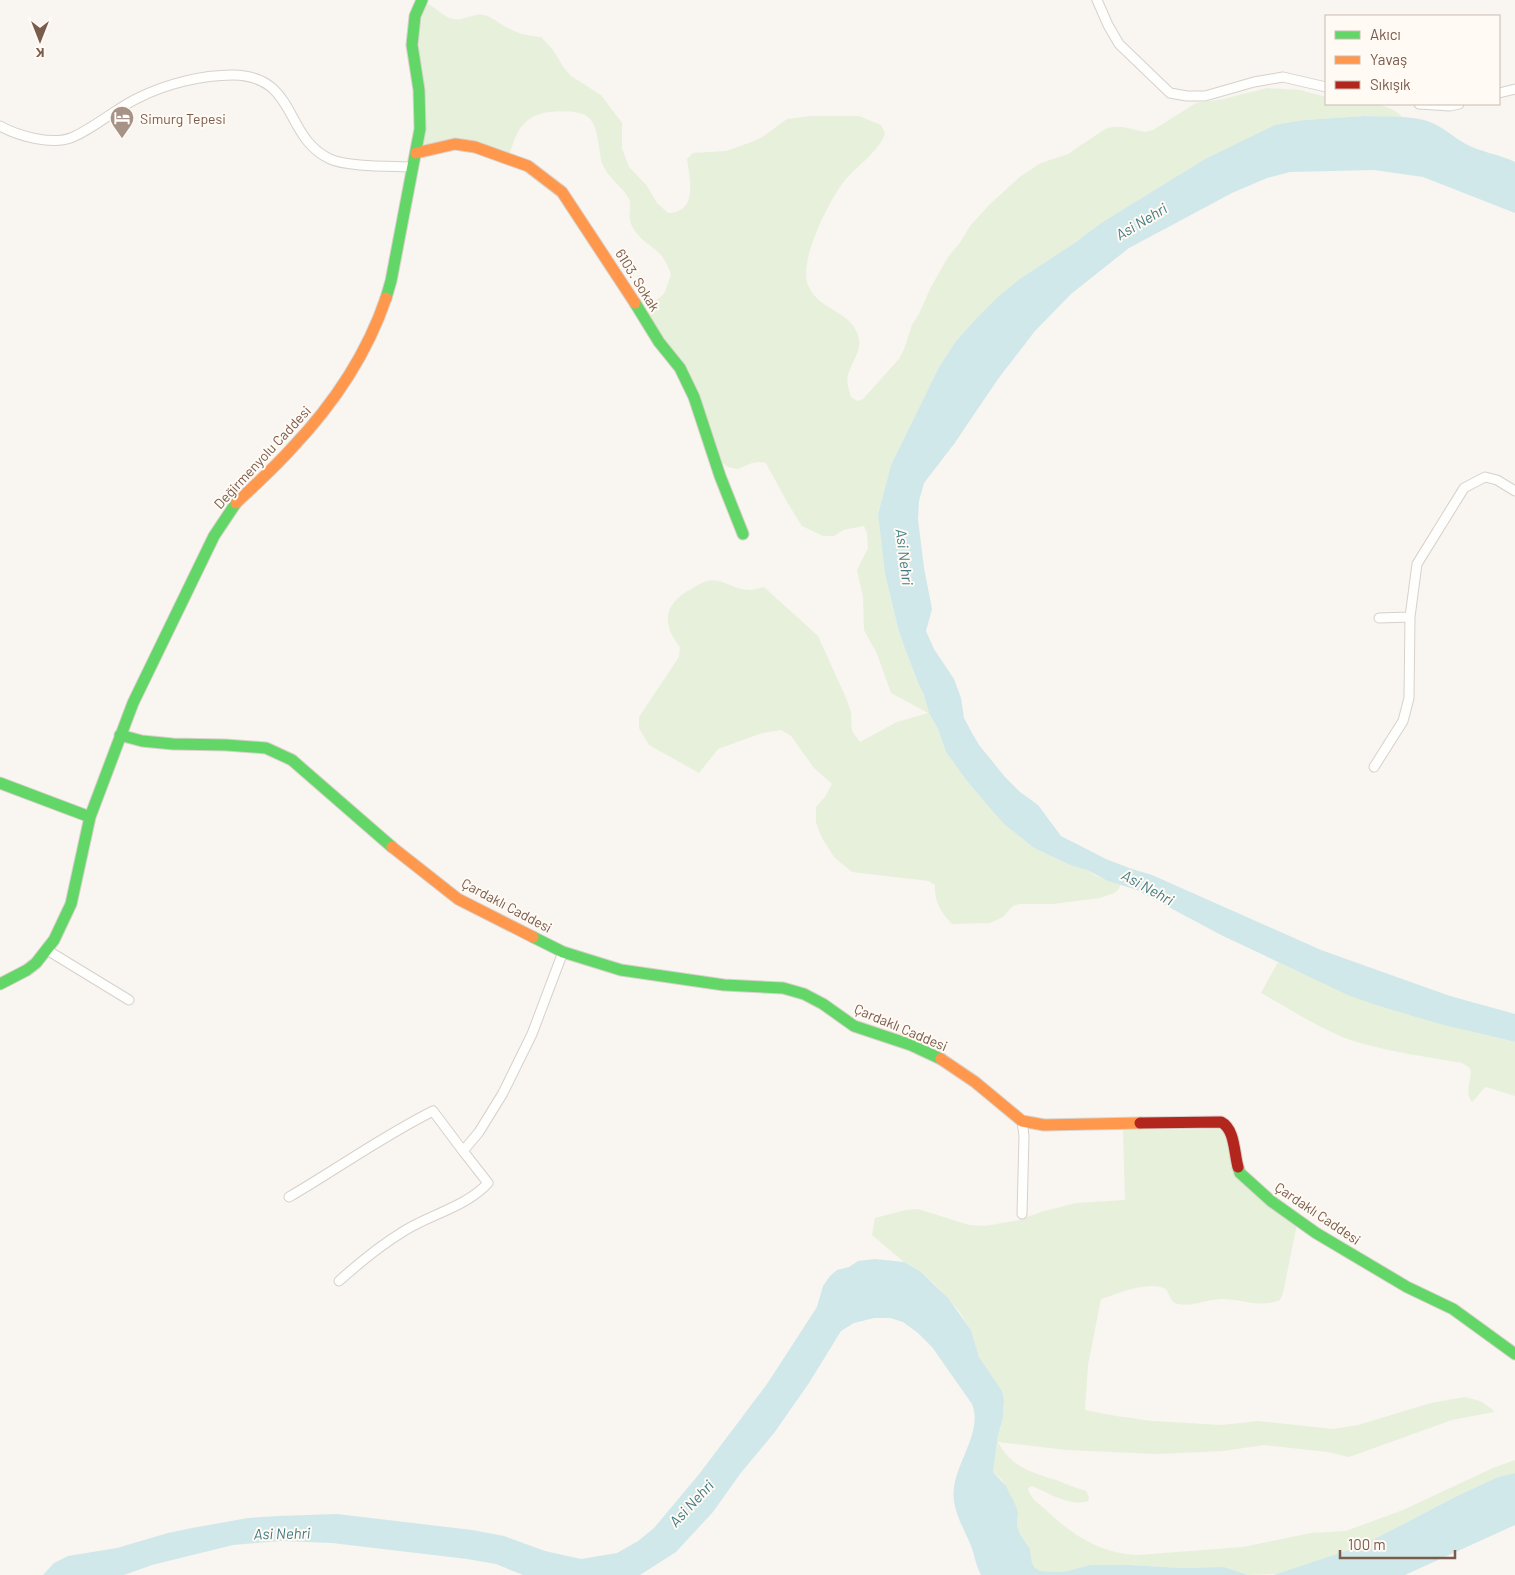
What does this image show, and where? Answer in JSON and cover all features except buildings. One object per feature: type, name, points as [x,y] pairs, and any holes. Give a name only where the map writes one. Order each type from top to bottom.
[{"type":"street","name":"Değirmenyolu Caddesi","points":[[0,984],[27,970],[54,940],[71,904],[90,817],[120,735],[150,667],[223,520],[234,505],[291,450],[318,419],[337,393],[378,321],[390,281],[416,153],[421,111],[412,45],[415,16],[422,0]]},
{"type":"street","points":[[1097,0],[1119,44],[1170,93],[1187,96],[1215,94],[1254,82],[1283,77],[1325,86]]},
{"type":"street","points":[[0,126],[12,133],[31,138],[64,140],[84,131],[138,97],[164,87],[196,79],[234,75],[255,78],[270,85],[280,94],[289,107],[296,126],[305,138],[315,150],[331,160],[364,165],[412,167]]},
{"type":"street","points":[[1500,93],[1515,89]]},
{"type":"street","points":[[1434,105],[1454,105]]},
{"type":"street","name":"6103. Sokak","points":[[416,153],[448,145],[475,147],[528,166],[562,192],[602,250],[659,342],[680,368],[694,397],[720,476],[738,526],[743,534]]},
{"type":"street","points":[[1374,767],[1403,721],[1409,698],[1410,617],[1417,564],[1464,488],[1485,477],[1497,480],[1515,491]]},
{"type":"street","points":[[1379,618],[1410,617]]},
{"type":"street","name":"Çardaklı Caddesi","points":[[120,735],[142,741],[173,744],[226,744],[266,748],[292,760],[385,841],[458,899],[491,917],[563,952],[605,966],[644,974],[724,985],[783,988],[804,994],[823,1004],[854,1026],[911,1045],[943,1060],[975,1082],[1022,1121],[1044,1125],[1221,1122],[1225,1124],[1230,1133],[1240,1173],[1272,1201],[1316,1233],[1407,1287],[1453,1309],[1515,1354]]},
{"type":"street","points":[[0,782],[90,817]]},
{"type":"street","points":[[47,950],[129,1000]]},
{"type":"street","points":[[463,1151],[479,1132],[503,1093],[532,1034],[563,952]]},
{"type":"street","points":[[289,1196],[355,1158],[400,1128],[433,1111],[488,1183],[482,1190],[462,1202],[403,1231],[361,1261],[339,1281]]},
{"type":"street","points":[[1022,1121],[1024,1136],[1022,1214]]},
{"type":"green space","points":[[427,4],[450,18],[459,19],[480,14],[490,17],[516,32],[541,37],[553,50],[571,76],[601,95],[622,123],[622,148],[629,167],[647,186],[657,203],[668,213],[678,211],[688,201],[690,176],[687,159],[693,153],[726,151],[749,143],[761,138],[787,119],[811,116],[859,116],[881,125],[885,134],[882,141],[838,189],[817,231],[807,262],[806,275],[808,285],[813,294],[820,301],[843,316],[856,329],[859,348],[847,380],[851,397],[857,401],[863,399],[899,359],[912,325],[948,257],[970,226],[990,204],[1021,176],[1041,163],[1068,154],[1105,129],[1123,127],[1145,132],[1153,130],[1196,103],[1223,99],[1267,88],[1300,90],[1325,97],[1325,105],[1378,105],[1388,107],[1403,118],[1364,116],[1304,120],[1275,126],[1205,159],[1101,223],[1021,278],[972,323],[956,341],[939,367],[891,465],[878,513],[885,574],[905,649],[946,752],[967,781],[1005,825],[1034,848],[1070,865],[1087,870],[1096,876],[1121,884],[1118,890],[1100,898],[1053,904],[1019,904],[1013,906],[1003,917],[990,923],[952,924],[939,906],[935,885],[929,881],[852,872],[834,857],[822,838],[816,822],[816,807],[825,797],[832,784],[814,768],[791,736],[781,730],[762,733],[718,749],[699,773],[649,745],[639,728],[639,717],[679,657],[680,647],[670,629],[668,613],[676,600],[684,594],[703,582],[712,580],[743,589],[751,590],[764,587],[818,636],[846,698],[851,712],[852,731],[860,742],[897,722],[928,713],[891,693],[877,654],[864,630],[863,597],[857,570],[868,548],[867,533],[864,526],[843,530],[834,536],[823,536],[802,526],[766,463],[755,463],[738,469],[728,467],[720,461],[703,406],[683,364],[647,315],[653,302],[665,292],[671,274],[662,256],[642,239],[633,228],[630,218],[629,198],[603,166],[596,132],[590,119],[582,114],[565,111],[550,112],[533,117],[522,126],[514,140],[509,156],[460,140],[449,139],[423,146],[425,99],[419,51],[422,15]]},
{"type":"green space","points":[[1278,962],[1335,987],[1394,1009],[1454,1027],[1515,1042],[1515,1096],[1486,1087],[1472,1102],[1468,1094],[1470,1068],[1462,1063],[1370,1046],[1333,1033],[1308,1020],[1261,993]]},
{"type":"green space","points":[[1219,1129],[1224,1132],[1227,1138],[1233,1166],[1297,1224],[1280,1300],[1258,1303],[1219,1299],[1184,1305],[1175,1303],[1166,1289],[1151,1286],[1134,1288],[1101,1299],[1088,1365],[1085,1410],[1152,1421],[1222,1425],[1258,1421],[1333,1429],[1358,1425],[1431,1403],[1465,1397],[1480,1401],[1494,1412],[1452,1420],[1349,1457],[1328,1452],[1264,1445],[1223,1451],[1157,1454],[1066,1450],[998,1442],[1015,1463],[1038,1474],[1086,1491],[1089,1497],[1088,1501],[1067,1501],[1032,1486],[1028,1488],[1032,1497],[1065,1527],[1087,1541],[1111,1551],[1138,1555],[1243,1547],[1311,1533],[1346,1531],[1403,1510],[1493,1468],[1515,1460],[1515,1473],[1498,1477],[1457,1496],[1361,1546],[1279,1574],[1248,1575],[1224,1567],[1182,1568],[1130,1565],[1090,1565],[1063,1572],[1040,1571],[1032,1563],[1030,1549],[1020,1534],[1017,1526],[1018,1512],[1009,1492],[1002,1480],[993,1472],[998,1435],[1003,1418],[1004,1400],[1002,1391],[979,1357],[971,1330],[959,1311],[935,1284],[920,1271],[904,1262],[872,1235],[875,1218],[918,1209],[969,1225],[985,1226],[1019,1220],[1076,1203],[1125,1200],[1123,1130]]},
{"type":"water","name":"Asi Nehri","points":[[1364,116],[1406,117],[1430,122],[1470,146],[1515,162],[1515,213],[1423,177],[1374,170],[1290,172],[1267,178],[1232,193],[1129,248],[1071,294],[1035,331],[998,379],[954,444],[924,483],[919,501],[918,519],[924,568],[932,609],[926,631],[934,649],[954,679],[961,698],[964,718],[979,745],[1005,777],[1020,792],[1038,805],[1061,836],[1106,859],[1152,875],[1321,950],[1450,996],[1515,1014],[1515,1042],[1440,1024],[1348,995],[1221,935],[1137,890],[1108,881],[1034,848],[1005,825],[967,781],[946,752],[905,649],[885,574],[878,514],[891,465],[939,367],[956,341],[999,296],[1021,278],[1101,223],[1205,159],[1275,125],[1304,120]]},
{"type":"water","name":"Asi Nehri","points":[[875,1259],[904,1262],[920,1271],[948,1298],[971,1330],[979,1357],[1002,1391],[1004,1400],[1003,1418],[998,1435],[993,1472],[1006,1486],[1015,1504],[1018,1512],[1017,1526],[1030,1549],[1032,1563],[1035,1568],[1040,1571],[1063,1572],[1090,1565],[1182,1568],[1224,1567],[1248,1575],[981,1575],[954,1503],[956,1478],[972,1435],[974,1424],[975,1414],[972,1404],[932,1347],[918,1333],[903,1322],[890,1318],[874,1318],[854,1323],[841,1331],[809,1383],[774,1433],[740,1474],[713,1512],[676,1552],[640,1575],[523,1575],[496,1564],[467,1559],[332,1543],[281,1541],[233,1545],[152,1565],[124,1575],[43,1575],[54,1563],[68,1556],[117,1548],[192,1528],[248,1518],[278,1516],[337,1514],[472,1530],[504,1536],[545,1551],[581,1559],[617,1553],[638,1541],[654,1528],[700,1473],[767,1384],[817,1307],[823,1286],[830,1276],[837,1270],[849,1267],[858,1261]]},
{"type":"water","points":[[1515,1473],[1515,1525],[1405,1575],[1274,1575],[1361,1546],[1457,1496],[1498,1477]]},
{"type":"traffic: fast","points":[[386,298],[391,281],[420,129],[419,90],[412,45],[415,16],[422,0]]},
{"type":"traffic: fast","points":[[635,303],[659,342],[680,368],[694,397],[720,476],[743,534]]},
{"type":"traffic: fast","points":[[0,984],[27,970],[36,963],[54,940],[71,904],[90,817],[133,703],[214,536],[236,503]]},
{"type":"traffic: fast","points":[[120,735],[142,741],[173,744],[266,748],[292,760],[392,847]]},
{"type":"traffic: fast","points":[[0,783],[90,817]]},
{"type":"traffic: fast","points":[[533,937],[563,952],[621,970],[724,985],[783,988],[804,994],[823,1004],[854,1026],[911,1045],[941,1059]]},
{"type":"traffic: fast","points":[[1238,1167],[1240,1173],[1271,1201],[1316,1233],[1407,1287],[1453,1309],[1515,1354]]},
{"type":"traffic: slow","points":[[416,153],[455,144],[475,147],[528,166],[562,192],[635,303]]},
{"type":"traffic: slow","points":[[236,503],[285,456],[334,397],[369,339],[386,298]]},
{"type":"traffic: slow","points":[[392,847],[458,899],[533,937]]},
{"type":"traffic: slow","points":[[941,1059],[975,1082],[1022,1121],[1044,1125],[1140,1123]]},
{"type":"traffic: jam","points":[[1140,1123],[1221,1122],[1229,1130],[1238,1167]]},
{"type":"place","name":"Simurg Tepesi","points":[[122,139]]}]
